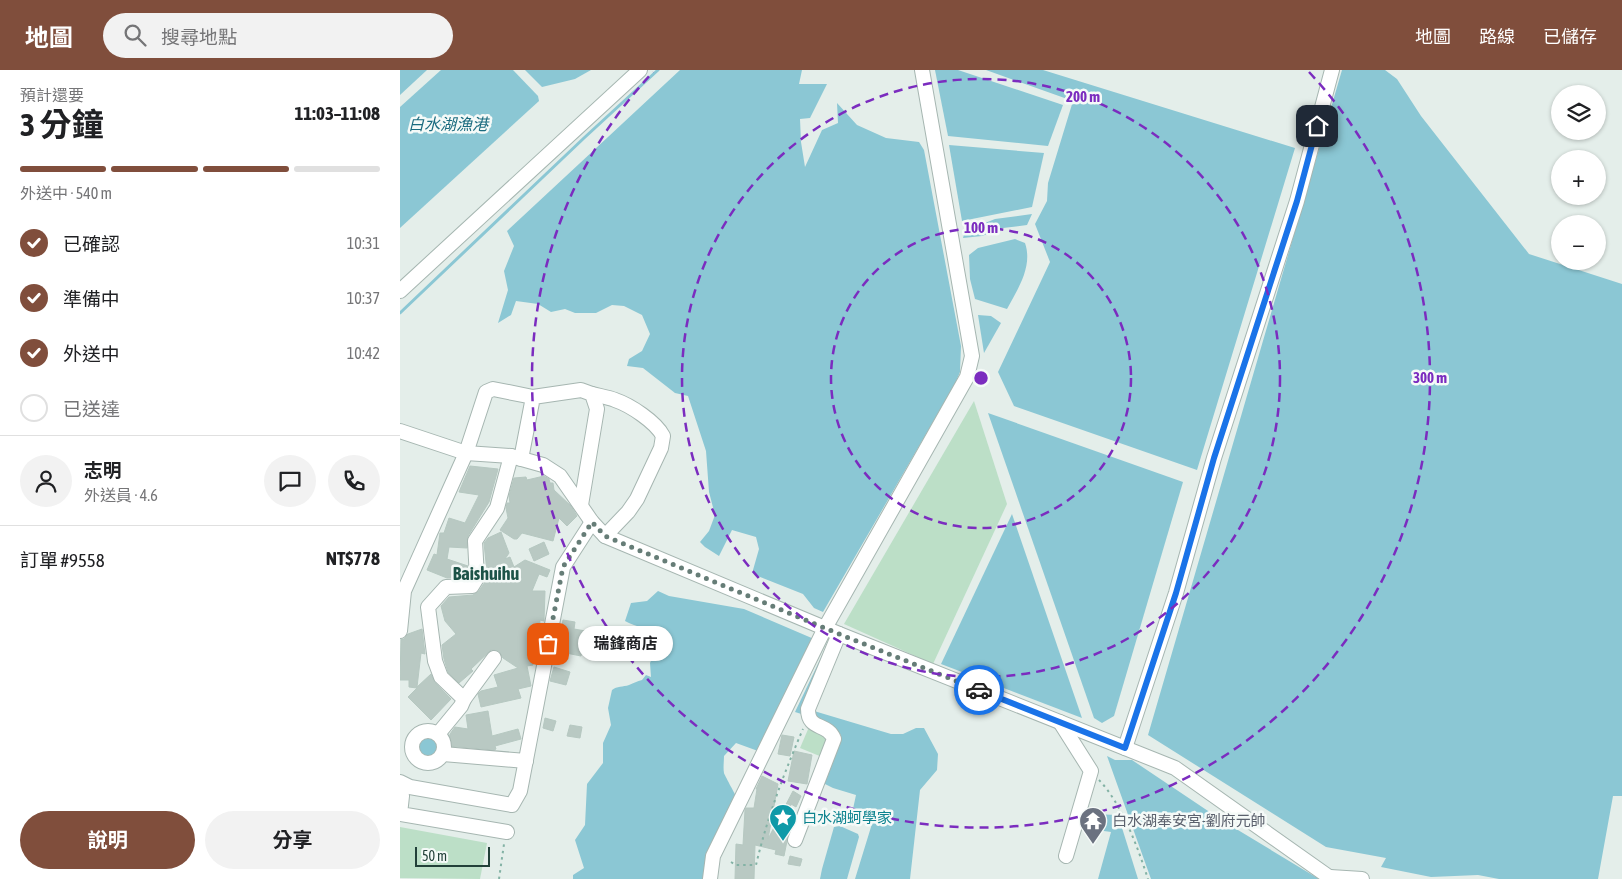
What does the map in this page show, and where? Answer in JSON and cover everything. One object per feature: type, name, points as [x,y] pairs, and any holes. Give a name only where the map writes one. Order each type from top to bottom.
[{"type":"street","points":[[400,291],[640,70]]},
{"type":"street","points":[[710,879],[713,856],[825,628],[967,377],[972,356],[922,70]]},
{"type":"street","points":[[1125,748],[1176,593],[1214,458],[1297,201],[1332,70]]},
{"type":"street","points":[[400,631],[404,591],[466,453],[486,392],[493,389],[533,397],[581,390],[616,400],[655,425],[663,436],[661,448],[637,499],[628,512],[605,536]]},
{"type":"street","points":[[581,505],[597,409],[592,394]]},
{"type":"street","points":[[464,699],[441,676],[435,662],[428,607],[446,587],[472,586],[476,578],[475,541],[497,508],[516,458],[533,397]]},
{"type":"street","points":[[400,431],[466,453],[516,458],[543,465],[560,476],[592,522],[605,536],[839,634],[1175,768],[1333,878],[1362,879]]},
{"type":"street","points":[[400,782],[410,787],[512,804],[520,791],[563,567],[592,522]]},
{"type":"street","points":[[795,840],[834,739],[832,734],[811,722],[808,713],[839,634]]},
{"type":"street","points":[[438,734],[461,706],[494,658]]},
{"type":"street","points":[[1060,722],[1091,771],[1066,856]]},
{"type":"street","points":[[428,730],[438,734],[444,743],[443,754],[436,761],[426,763],[417,758],[406,746],[422,732],[428,730]]},
{"type":"street","points":[[443,754],[526,761]]},
{"type":"street","points":[[400,787],[402,796],[400,814],[507,832]]},
{"type":"path","points":[[731,862],[736,865],[756,865],[760,844],[779,788],[808,713]]},
{"type":"path","points":[[1091,771],[1115,800],[1148,879]]},
{"type":"green space","points":[[974,401],[1007,504],[933,664],[844,624]]},
{"type":"green space","points":[[809,727],[827,737],[822,757],[800,748]]},
{"type":"green space","points":[[400,827],[487,843],[480,879],[400,878]]},
{"type":"water","points":[[400,70],[427,70],[400,95]]},
{"type":"water","name":"白水湖漁港","points":[[441,70],[513,70],[538,96],[539,101],[400,228],[400,107]]},
{"type":"water","points":[[525,70],[591,70],[575,79],[542,87]]},
{"type":"water","points":[[680,70],[802,70],[799,84],[827,84],[810,118],[800,119],[805,167],[822,130],[838,123],[837,103],[857,125],[886,138],[919,142],[924,150],[961,346],[960,372],[955,384],[823,612],[814,608],[803,594],[755,575],[753,570],[759,549],[756,537],[732,530],[719,556],[700,542],[709,531],[715,515],[709,492],[706,451],[688,396],[675,393],[643,368],[627,366],[629,359],[642,351],[650,334],[642,315],[624,306],[612,305],[596,313],[575,313],[565,309],[551,312],[538,304],[516,301],[511,315],[498,323],[508,290],[504,271],[514,246],[507,231]]},
{"type":"water","points":[[935,70],[958,70],[1063,105],[1048,146],[948,136]]},
{"type":"water","points":[[986,70],[1043,70],[1295,148],[1197,470],[1014,406],[998,372],[1050,262],[1035,224],[1047,201],[1048,183],[1073,101]]},
{"type":"water","points":[[1342,70],[1385,70],[1397,79],[1421,116],[1529,254],[1551,261],[1551,270],[1579,270],[1622,284],[1622,796],[1613,796],[1598,879],[1499,879],[1478,875],[1431,877],[1381,867],[1386,858],[1326,847],[1148,735]]},
{"type":"water","points":[[949,145],[1044,153],[1032,207],[962,221]]},
{"type":"water","points":[[1032,214],[1027,225],[1003,228],[982,236],[963,238],[965,231],[995,219]]},
{"type":"water","points":[[1015,239],[1025,243],[1027,252],[1026,269],[1007,309],[975,299],[970,279],[969,255],[978,248]]},
{"type":"water","points":[[978,315],[991,316],[1001,323],[984,353]]},
{"type":"water","points":[[988,413],[1183,482],[1114,716],[1102,723],[1094,718]]},
{"type":"water","points":[[1012,514],[1082,718],[941,664]]},
{"type":"water","points":[[658,591],[669,596],[744,609],[814,639],[758,751],[736,743],[724,756],[724,773],[736,796],[704,879],[573,879],[573,875],[584,868],[575,840],[585,825],[587,784],[603,763],[603,743],[611,725],[608,708],[612,690],[642,680],[646,675],[651,677],[650,663],[657,646],[658,637],[625,621],[631,603],[647,601]]},
{"type":"water","points":[[827,645],[830,647],[804,708],[891,734],[903,734],[916,728],[924,728],[938,754],[937,770],[920,790],[910,879],[855,879],[875,814],[853,809],[856,795],[825,784],[824,777],[841,735],[826,723],[795,712]]},
{"type":"water","points":[[428,738],[434,741],[437,747],[434,753],[428,756],[422,753],[419,747],[422,741]]},
{"type":"water","points":[[1107,756],[1115,760],[1132,760],[1223,821],[1319,879],[1151,879]]},
{"type":"water","points":[[1091,814],[1118,815],[1138,879],[1098,879],[1111,832],[1090,829]]},
{"type":"water","points":[[840,826],[858,834],[859,837],[847,879],[820,879],[834,827]]},
{"type":"building","points":[[470,466],[498,469],[489,502],[468,536],[467,548],[449,547],[447,559],[468,566],[468,576],[447,578],[427,570],[434,554],[437,555],[440,533],[444,533],[449,518],[465,523],[479,495],[459,492]]},
{"type":"building","points":[[544,476],[549,479],[550,483],[553,483],[554,490],[571,506],[577,516],[567,526],[559,518],[553,541],[522,533],[517,539],[514,539],[500,530],[508,518],[506,508],[507,503],[510,503],[509,496],[514,478],[526,477],[527,480]]},
{"type":"building","points":[[501,532],[509,553],[505,559],[510,557],[514,567],[525,560],[550,570],[547,577],[539,574],[532,591],[545,591],[544,621],[540,620],[539,635],[534,635],[535,658],[533,659],[533,665],[527,666],[531,686],[518,689],[521,698],[481,707],[478,694],[481,691],[498,687],[494,675],[518,668],[503,658],[499,651],[491,650],[471,669],[473,671],[459,683],[448,672],[444,659],[442,645],[456,634],[445,621],[441,606],[449,597],[473,595],[479,591],[485,582],[485,571],[487,572],[484,543],[488,538]]},
{"type":"building","points":[[544,542],[549,554],[534,561],[529,549]]},
{"type":"building","points":[[563,620],[575,622],[574,629],[603,634],[599,652],[582,649],[581,656],[556,651]]},
{"type":"building","points":[[422,629],[425,654],[421,653],[417,687],[431,674],[435,683],[451,699],[431,720],[408,697],[417,688],[409,687],[409,680],[400,680],[401,639],[404,639],[408,634]]},
{"type":"building","points":[[554,667],[570,672],[566,685],[550,681]]},
{"type":"building","points":[[488,711],[492,736],[518,729],[521,739],[495,746],[496,749],[494,750],[448,746],[450,734],[455,727],[468,729],[466,715]]},
{"type":"building","points":[[545,718],[556,721],[553,731],[543,728]]},
{"type":"building","points":[[570,725],[582,727],[580,738],[567,736]]},
{"type":"building","points":[[782,735],[794,737],[790,756],[778,754]]},
{"type":"building","points":[[794,751],[812,755],[807,784],[788,781]]},
{"type":"building","points":[[762,776],[778,784],[768,839],[793,791],[801,796],[796,807],[791,804],[786,830],[789,831],[784,856],[775,854],[776,850],[755,845],[754,879],[735,879],[736,844],[743,845],[745,810],[746,808],[754,808],[756,789]]},
{"type":"building","points":[[790,856],[802,859],[800,866],[788,864]]},
{"type":"waterway","points":[[400,313],[658,70]]},
{"type":"way so far","points":[[548,644],[563,567],[592,522],[605,536],[839,634],[979,690]]},
{"type":"place","name":"瑞鋒商店","points":[[548,644]]},
{"type":"place","name":"白水湖蚵學家","points":[[783,842]]},
{"type":"place","name":"白水湖奉安宮-劉府元帥","points":[[1093,845]]},
{"type":"district","name":"Baishuihu","points":[[486,574]]},
{"type":"route","points":[[979,690],[1125,748],[1176,593],[1214,458],[1297,201],[1317,126]]}]
